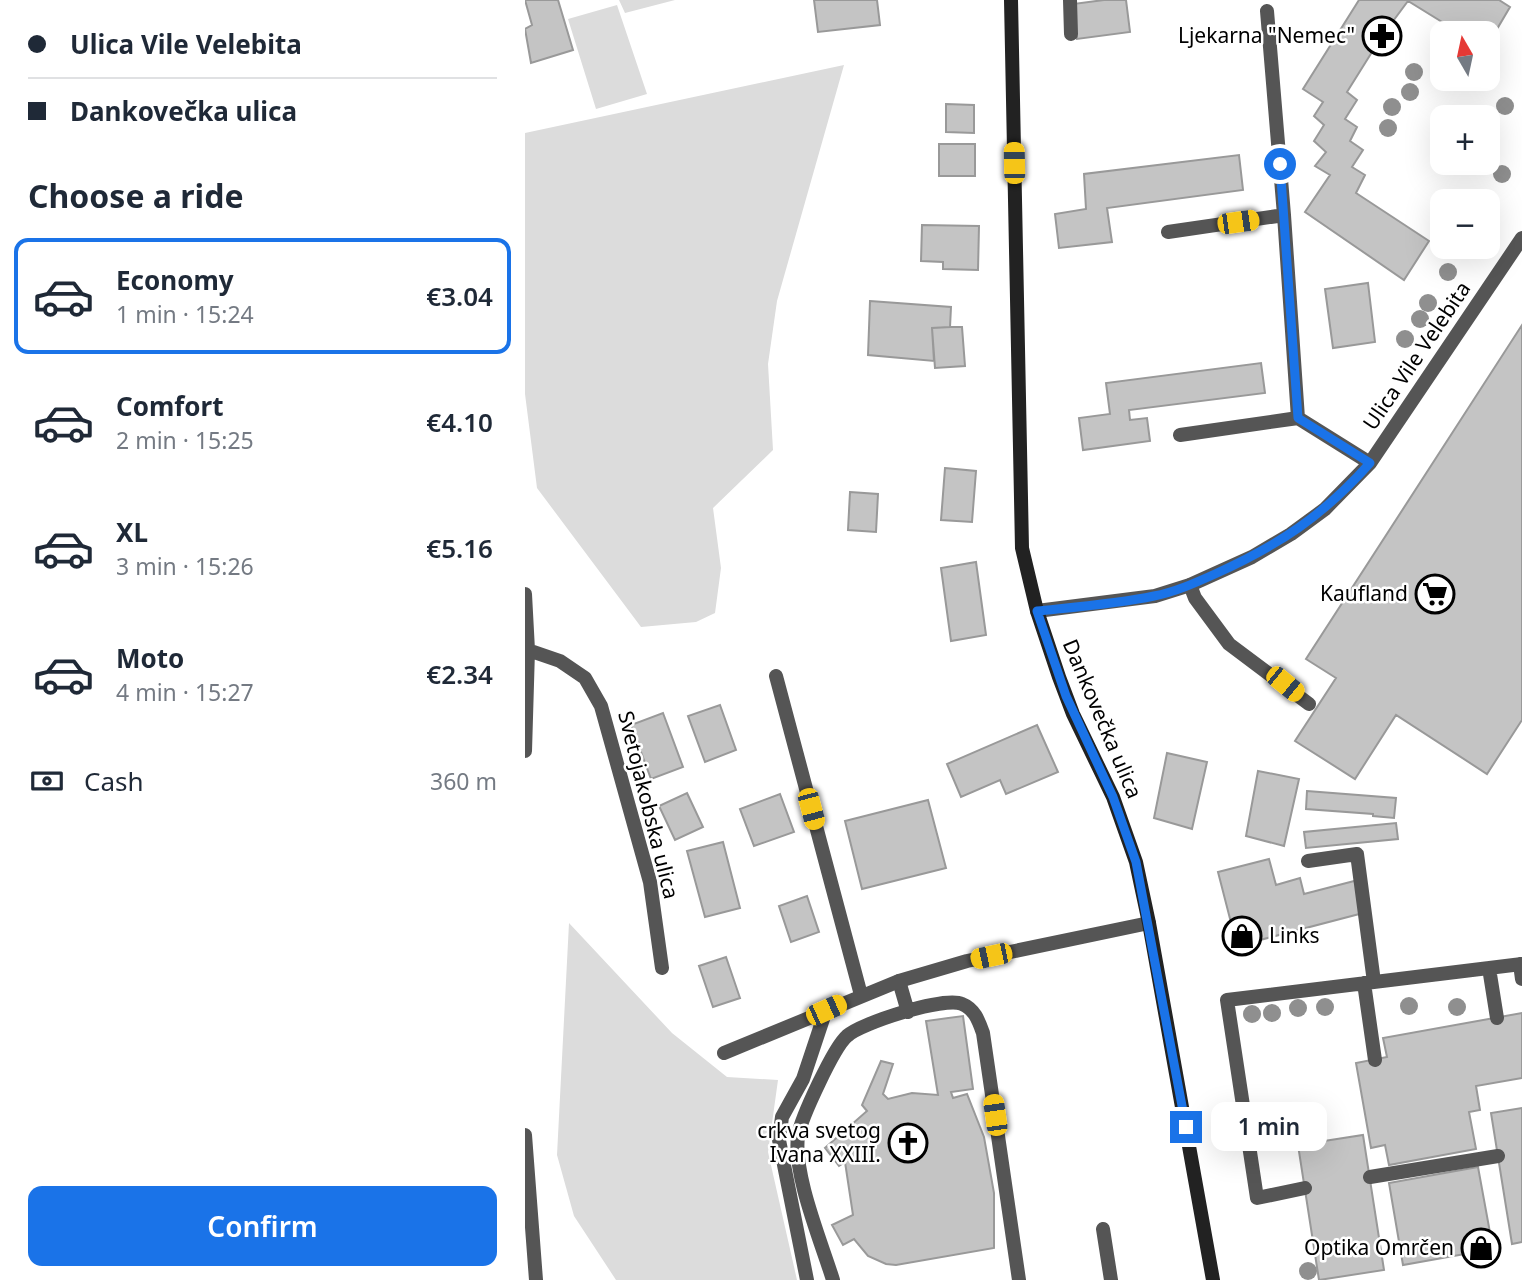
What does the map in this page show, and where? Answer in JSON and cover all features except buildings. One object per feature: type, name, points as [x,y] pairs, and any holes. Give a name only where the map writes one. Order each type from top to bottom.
[{"type":"main road","name":"Dankovečka ulica","points":[[1011,0],[1021,535],[1037,611],[1068,702],[1126,829],[1136,862],[1213,1280]]},
{"type":"street","points":[[1070,0],[1071,34]]},
{"type":"street","points":[[1179,435],[1298,418],[1267,10]]},
{"type":"street","points":[[1168,232],[1284,215]]},
{"type":"street","name":"Ulica Vile Velebita","points":[[1037,611],[1155,596],[1190,585],[1252,557],[1291,534],[1325,509],[1370,463],[1522,238]]},
{"type":"street","name":"Ulica Vile Velebita","points":[[1298,418],[1370,463]]},
{"type":"street","points":[[1190,585],[1195,598],[1229,644],[1309,704]]},
{"type":"street","points":[[525,594],[529,650],[525,751]]},
{"type":"street","name":"Svetojakobska ulica","points":[[529,650],[561,661],[585,678],[601,706],[650,882],[662,968]]},
{"type":"street","points":[[776,676],[861,995]]},
{"type":"street","points":[[1308,862],[1357,854],[1375,1060]]},
{"type":"street","points":[[724,1053],[899,981],[967,961],[1149,923]]},
{"type":"street","points":[[1489,968],[1497,1018]]},
{"type":"street","points":[[1305,1188],[1257,1198],[1227,1000],[1489,968],[1521,969]]},
{"type":"street","points":[[899,981],[908,1012]]},
{"type":"street","points":[[833,1280],[801,1174],[798,1132],[833,1054],[844,1038],[858,1027],[950,1001],[963,1004],[978,1019],[983,1033],[1019,1280]]},
{"type":"street","points":[[807,1280],[779,1140],[782,1117],[803,1079],[826,1010]]},
{"type":"street","points":[[525,1135],[536,1280]]},
{"type":"street","points":[[1370,1178],[1498,1156]]},
{"type":"street","points":[[1103,1229],[1111,1280]]},
{"type":"shaded area","points":[[619,0],[675,0],[625,13]]},
{"type":"shaded area","points":[[617,5],[647,94],[596,109],[568,19]]},
{"type":"shaded area","points":[[844,65],[777,301],[768,364],[773,450],[713,508],[721,568],[715,613],[696,622],[641,627],[537,488],[525,394],[525,133]]},
{"type":"shaded area","points":[[569,923],[672,1033],[727,1077],[778,1080],[768,1152],[797,1280],[616,1280],[574,1216],[557,1155]]},
{"type":"place","name":"Ljekarna \"Nemec\"","points":[[1382,36]]},
{"type":"place","name":"Kaufland","points":[[1435,594]]},
{"type":"place","name":"Links","points":[[1242,936]]},
{"type":"place","name":"crkva svetog Ivana XXIII.","points":[[908,1143]]},
{"type":"place","name":"Optika Omrčen","points":[[1481,1248]]},
{"type":"route","points":[[1186,1127],[1136,862],[1113,797],[1073,714],[1037,611],[1155,596],[1190,585],[1252,557],[1291,534],[1325,509],[1370,463],[1298,418],[1280,164]]}]
